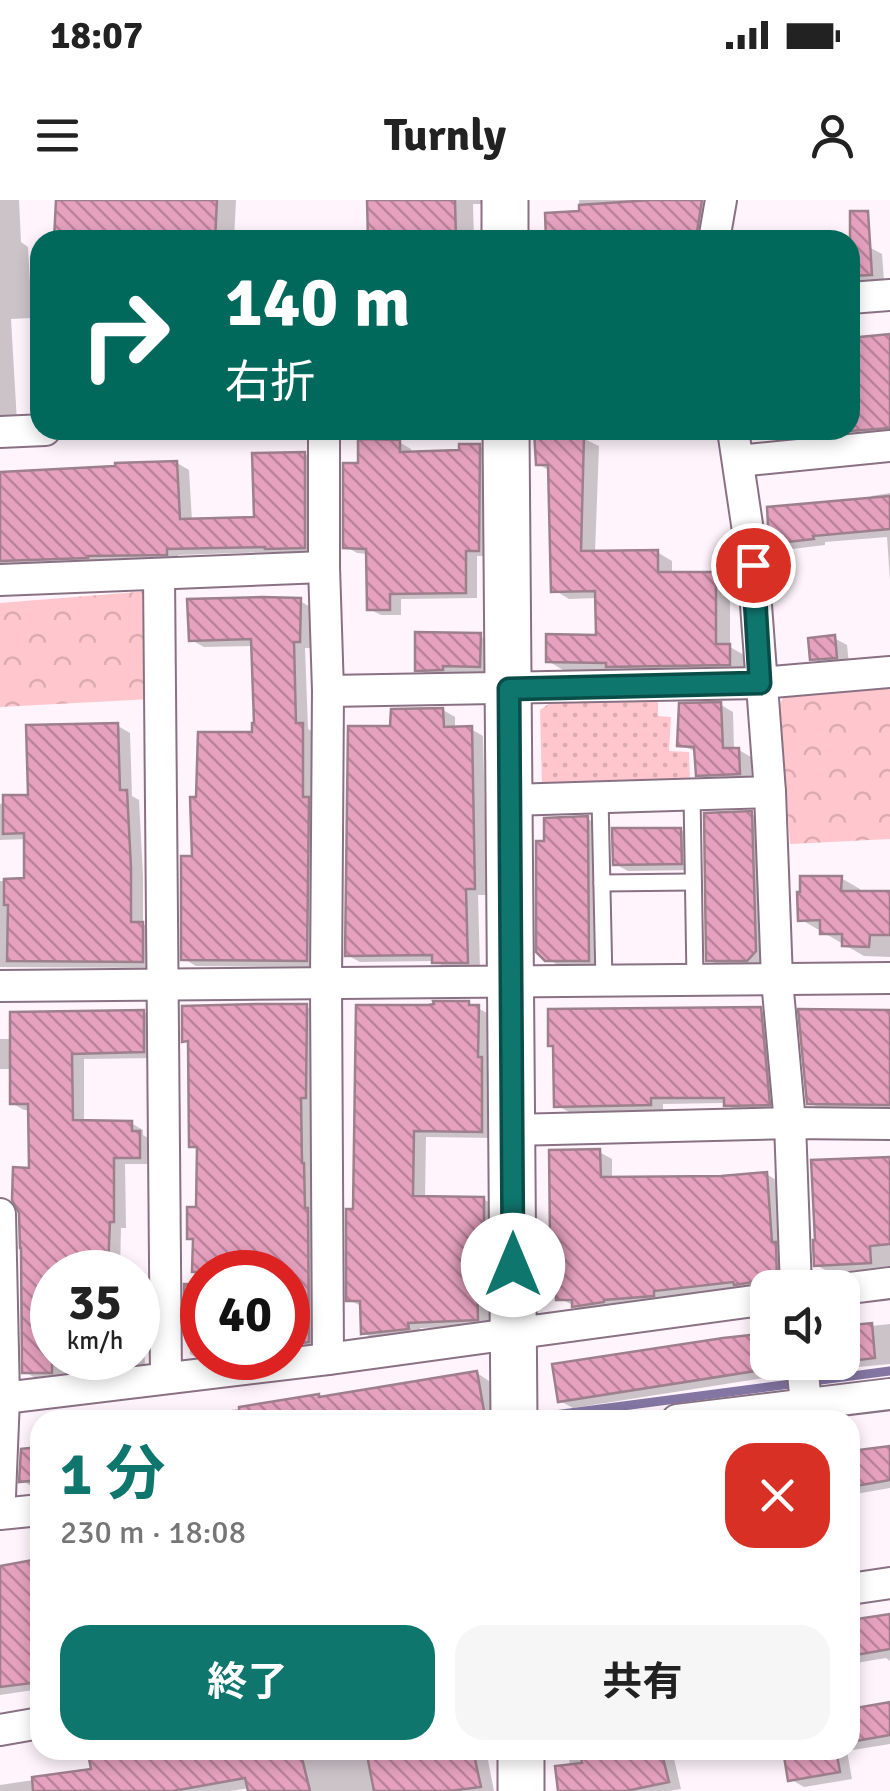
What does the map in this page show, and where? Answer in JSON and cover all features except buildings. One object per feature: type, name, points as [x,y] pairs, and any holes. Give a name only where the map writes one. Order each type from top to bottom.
[{"type":"street","points":[[505,200],[505,230]]},
{"type":"street","points":[[716,230],[721,200]]},
{"type":"street","points":[[860,297],[890,295]]},
{"type":"street","points":[[0,432],[30,431]]},
{"type":"street","points":[[324,440],[328,1358]]},
{"type":"street","points":[[506,440],[514,1410]]},
{"type":"street","points":[[735,440],[753,565],[770,792],[795,1270]]},
{"type":"street","points":[[738,462],[890,446]]},
{"type":"street","points":[[0,580],[324,567]]},
{"type":"street","points":[[158,575],[166,1376]]},
{"type":"street","points":[[328,691],[760,683],[890,672]]},
{"type":"street","points":[[510,800],[770,792]]},
{"type":"street","points":[[0,986],[890,978]]},
{"type":"street","points":[[512,1130],[790,1122],[890,1124]]},
{"type":"street","points":[[0,1214],[4,1398],[1,1486]]},
{"type":"street","points":[[860,1287],[890,1283]]},
{"type":"street","points":[[4,1398],[750,1301]]},
{"type":"street","points":[[804,1380],[806,1405]]},
{"type":"street","points":[[763,1410],[890,1394]]},
{"type":"street","points":[[0,1514],[30,1511]]},
{"type":"street","points":[[860,1588],[890,1583]]},
{"type":"street","points":[[0,1730],[30,1725]]},
{"type":"street","points":[[521,1760],[522,1791]]},
{"type":"lane","points":[[692,794],[695,980]]},
{"type":"lane","points":[[600,798],[604,981]]},
{"type":"lane","points":[[602,883],[693,882]]},
{"type":"green space","points":[[149,591],[151,699],[0,707],[0,603]]},
{"type":"green space","points":[[890,685],[890,839],[790,844],[780,704],[786,692]]},
{"type":"green space","points":[[658,698],[658,716],[671,717],[669,751],[689,752],[690,783],[542,786],[540,710],[554,700]]},
{"type":"waterway","points":[[592,1410],[890,1371]]},
{"type":"route","points":[[513,1265],[509,689],[760,683],[753,565]]}]
